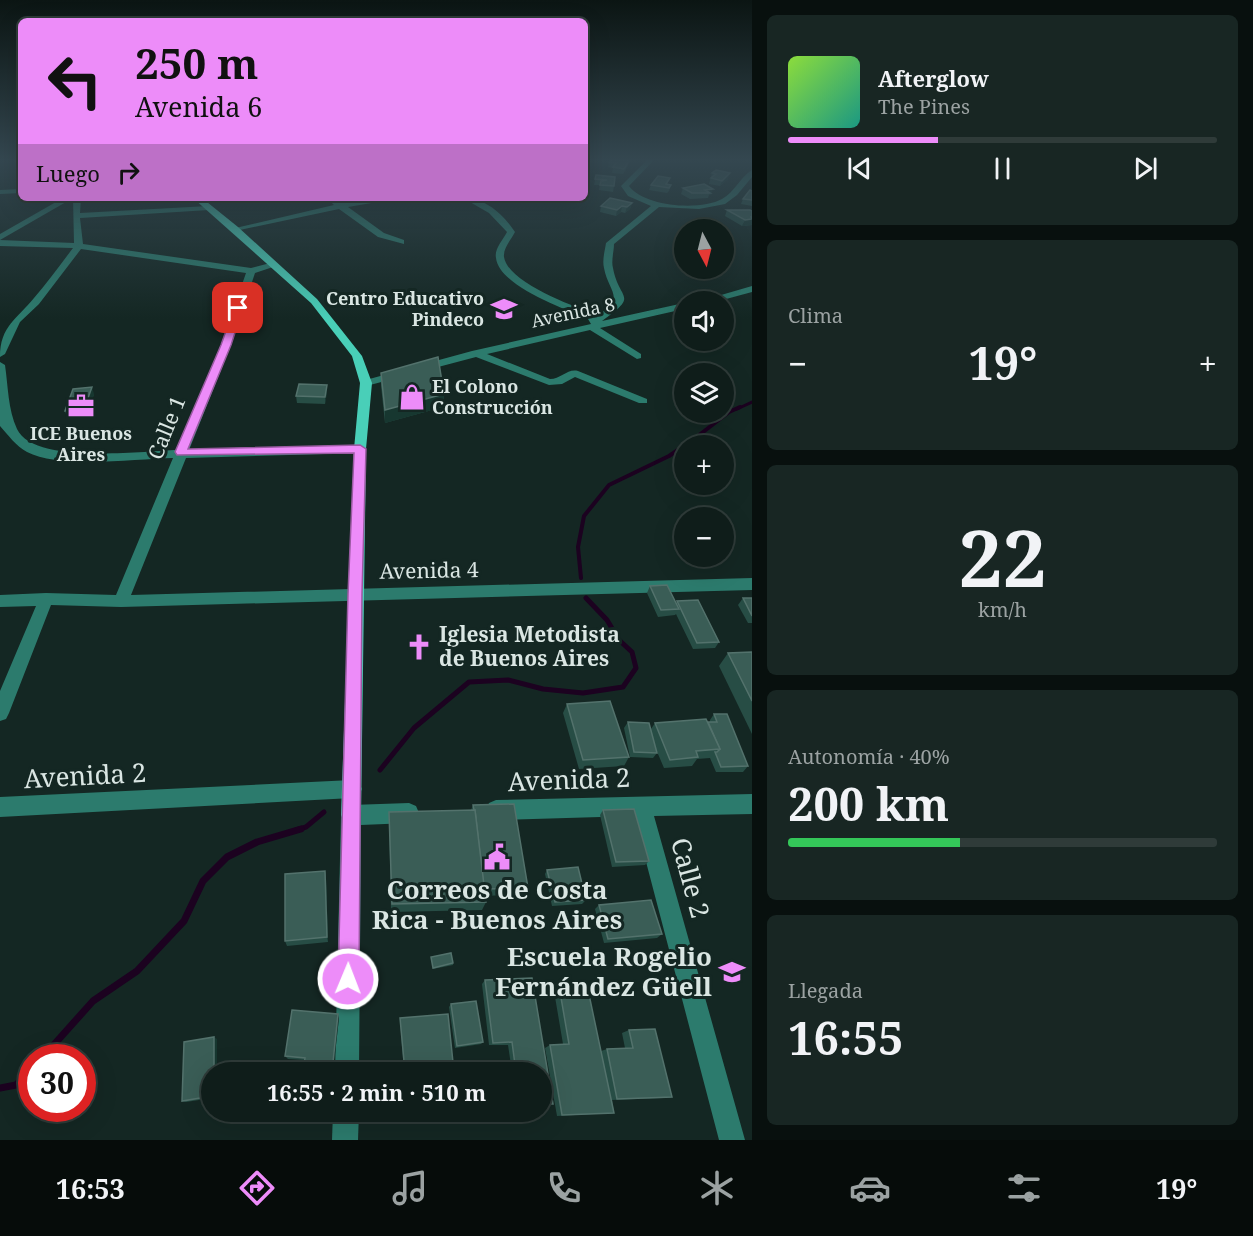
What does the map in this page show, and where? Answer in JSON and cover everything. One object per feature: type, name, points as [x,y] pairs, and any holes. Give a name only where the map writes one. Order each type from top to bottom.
[{"type":"main road","points":[[215,213],[314,301],[332,321],[357,356],[366,383],[360,449],[351,815]]},
{"type":"street","points":[[0,237],[42,213]]},
{"type":"street","points":[[0,354],[16,321],[36,302],[79,246],[76,216],[123,213]]},
{"type":"street","points":[[235,229],[307,213]]},
{"type":"street","points":[[350,213],[381,236],[401,242]]},
{"type":"street","points":[[497,213],[511,232],[500,250],[503,269],[513,278],[595,323],[637,356]]},
{"type":"street","points":[[595,323],[610,313],[618,304],[620,296],[608,267],[610,243],[647,213]]},
{"type":"street","points":[[0,243],[79,246],[251,271],[274,265]]},
{"type":"street","name":"Calle 1","points":[[121,601],[226,345],[251,271]]},
{"type":"street","points":[[734,294],[752,290]]},
{"type":"street","name":"Avenida 8","points":[[366,383],[595,323],[674,308]]},
{"type":"street","points":[[476,353],[542,381],[558,382],[574,373],[643,401]]},
{"type":"street","points":[[0,365],[4,403],[11,431]]},
{"type":"street","points":[[0,419],[27,449],[45,455],[66,457],[181,452],[360,449]]},
{"type":"street","name":"Avenida 4","points":[[0,601],[46,599],[121,601],[752,584]]},
{"type":"street","points":[[0,713],[46,599]]},
{"type":"street","name":"Avenida 2","points":[[0,807],[352,789]]},
{"type":"street","name":"Avenida 2","points":[[479,811],[641,805],[752,804]]},
{"type":"street","name":"Calle 2","points":[[641,805],[732,1140]]},
{"type":"street","points":[[346,1062],[351,815],[432,812]]},
{"type":"street","points":[[345,1140],[346,1122]]},
{"type":"building","points":[[733,213],[752,213],[752,219],[745,220]]},
{"type":"building","name":"El Colono Construcción","points":[[438,357],[444,394],[385,410],[381,373]]},
{"type":"building","points":[[299,384],[327,385],[325,397],[296,396]]},
{"type":"building","points":[[92,387],[84,409],[65,411],[73,389]]},
{"type":"building","points":[[667,585],[679,609],[661,610],[650,586]]},
{"type":"building","points":[[743,598],[752,598],[752,616]]},
{"type":"building","points":[[698,600],[719,642],[697,643],[677,601]]},
{"type":"building","points":[[752,652],[752,701],[728,653]]},
{"type":"building","points":[[610,701],[629,757],[583,760],[567,704]]},
{"type":"building","points":[[714,714],[727,714],[748,766],[721,767],[715,752],[720,749],[708,722],[717,722]]},
{"type":"building","points":[[706,719],[720,749],[696,751],[698,757],[670,760],[655,723]]},
{"type":"building","points":[[628,722],[649,723],[657,753],[634,752]]},
{"type":"building","name":"Correos de Costa Rica - Buenos Aires","points":[[514,804],[528,888],[484,889],[473,805]]},
{"type":"building","points":[[634,809],[649,861],[616,862],[603,810]]},
{"type":"building","points":[[475,810],[486,902],[392,904],[389,812]]},
{"type":"building","points":[[578,867],[586,900],[555,902],[547,870]]},
{"type":"building","points":[[325,871],[327,937],[285,941],[285,874]]},
{"type":"building","points":[[651,900],[662,934],[608,939],[599,905]]},
{"type":"building","points":[[451,953],[453,963],[433,968],[431,957]]},
{"type":"building","points":[[532,978],[546,1062],[515,1062],[512,1042],[493,1043],[485,980]]},
{"type":"building","points":[[587,985],[614,1113],[562,1115],[550,1045],[569,1044],[559,986]]},
{"type":"building","points":[[476,1001],[483,1042],[457,1046],[451,1004]]},
{"type":"building","points":[[292,1010],[338,1014],[333,1062],[304,1062],[305,1058],[285,1056]]},
{"type":"building","points":[[448,1014],[453,1062],[404,1062],[400,1018]]},
{"type":"building","points":[[655,1029],[672,1097],[617,1099],[607,1049],[633,1048],[629,1030]]},
{"type":"building","points":[[214,1037],[214,1062],[201,1062],[201,1098],[182,1101],[184,1042]]},
{"type":"waterway","points":[[737,409],[752,402]]},
{"type":"waterway","points":[[699,435],[729,412],[740,407]]},
{"type":"waterway","points":[[581,578],[578,547],[584,516],[609,485],[674,453]]},
{"type":"waterway","points":[[380,770],[414,728],[469,682],[508,680],[543,689],[583,693],[623,687],[636,668],[632,652],[619,640],[607,620],[586,598]]},
{"type":"waterway","points":[[296,830],[306,827],[324,812]]},
{"type":"waterway","points":[[55,1044],[93,1001],[137,971],[184,921],[203,881],[227,857],[257,842],[301,829]]},
{"type":"waterway","points":[[0,1088],[18,1083]]},
{"type":"place","name":"Centro Educativo Pindeco","points":[[504,309]]},
{"type":"place","name":"El Colono Construcción","points":[[412,397]]},
{"type":"place","name":"ICE Buenos Aires","points":[[81,406]]},
{"type":"place","name":"Iglesia Metodista de Buenos Aires","points":[[419,647]]},
{"type":"place","name":"Correos de Costa Rica - Buenos Aires","points":[[497,857]]},
{"type":"place","name":"Escuela Rogelio Fernández Güell","points":[[732,972]]},
{"type":"route","points":[[238,308],[226,345],[181,452],[360,449],[348,979]]}]
